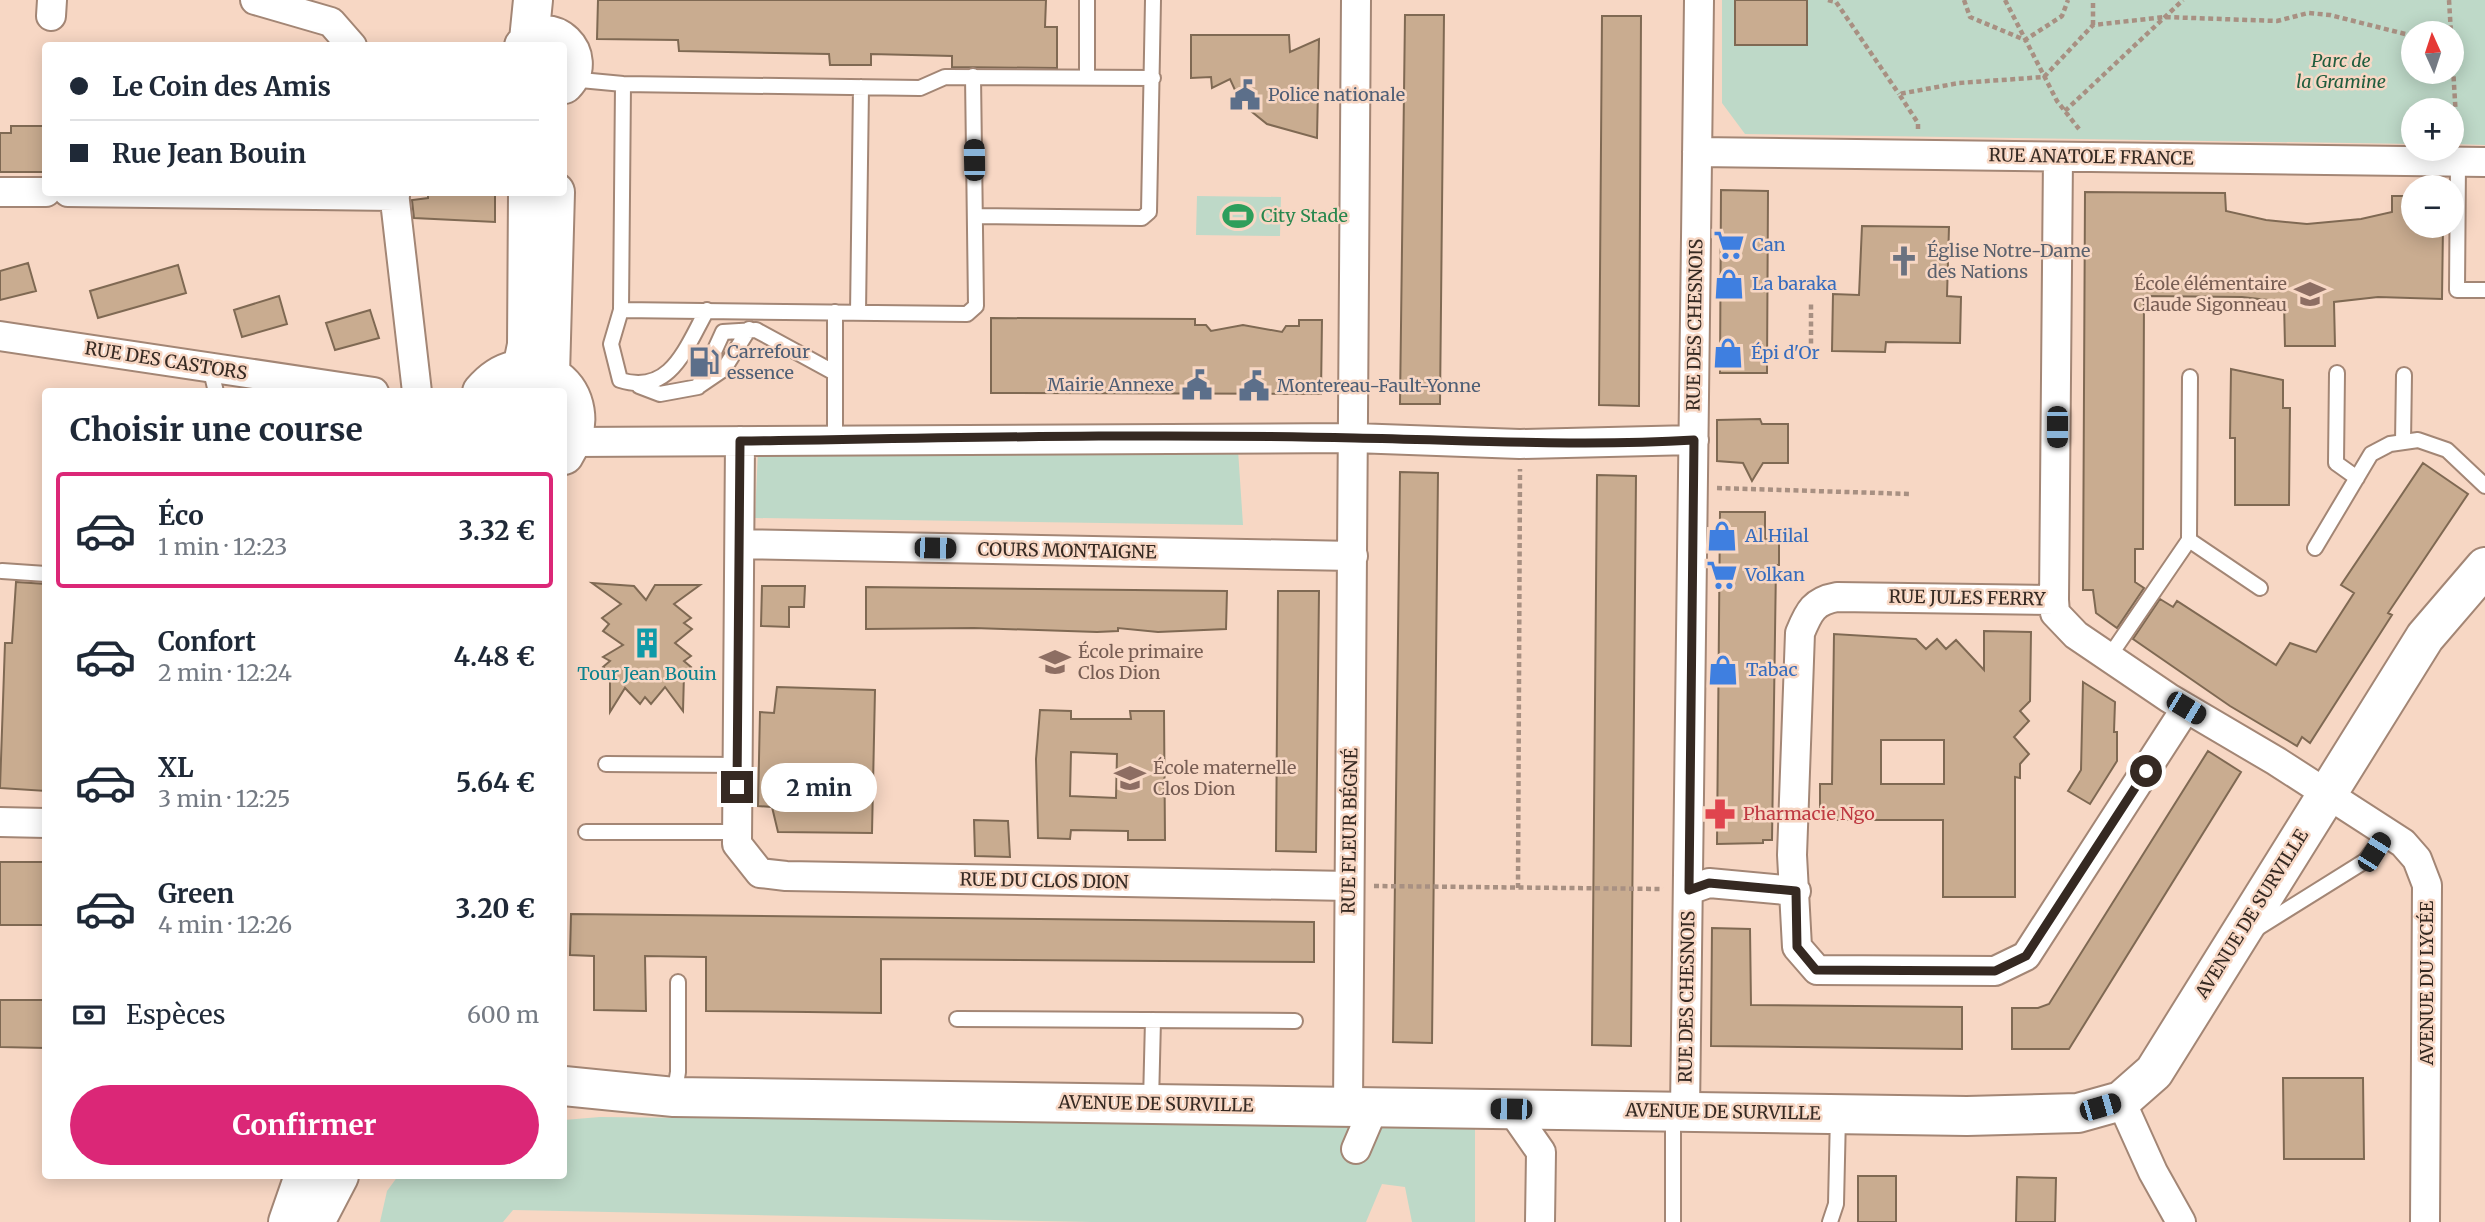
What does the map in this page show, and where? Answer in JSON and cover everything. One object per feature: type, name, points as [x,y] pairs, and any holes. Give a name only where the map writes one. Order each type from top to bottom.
[{"type":"street","points":[[256,0],[331,22],[348,42]]},
{"type":"street","points":[[533,0],[538,42]]},
{"type":"street","points":[[538,42],[557,0]]},
{"type":"street","name":"RUE FLEUR BÉGNÉ","points":[[1356,0],[1349,886],[1361,1107]]},
{"type":"street","name":"RUE DES CHESNOIS","points":[[1679,1112],[1689,890],[1699,0]]},
{"type":"street","points":[[567,51],[572,53],[573,62],[567,78]]},
{"type":"street","name":"RUE ANATOLE FRANCE","points":[[1698,152],[2472,162]]},
{"type":"street","name":"RUE JULES FERRY","points":[[2072,157],[2054,600],[1837,597],[1820,600],[1809,612],[1800,633],[1792,855],[1797,947],[1816,970],[1995,971],[2026,956],[2186,708]]},
{"type":"street","points":[[0,192],[42,192]]},
{"type":"street","points":[[394,196],[417,388]]},
{"type":"street","points":[[528,196],[527,345],[536,372],[558,388]]},
{"type":"street","points":[[536,372],[555,196]]},
{"type":"street","name":"RUE DES CASTORS","points":[[0,336],[213,380],[320,388]]},
{"type":"street","points":[[486,388],[492,381],[536,372]]},
{"type":"street","points":[[567,394],[571,397],[576,427],[568,448],[835,439],[1354,438],[1520,443],[1694,440]]},
{"type":"street","points":[[740,441],[738,765],[742,845]]},
{"type":"street","name":"COURS MONTAIGNE","points":[[740,544],[1353,556]]},
{"type":"street","name":"AVENUE DE SURVILLE","points":[[567,1086],[674,1097],[1967,1116],[2078,1113],[2121,1101],[2154,1072],[2425,637],[2485,567]]},
{"type":"street","name":"AVENUE DU LYCÉE","points":[[2054,600],[2055,613],[2063,623],[2109,657],[2186,708],[2327,794],[2385,834],[2403,842],[2417,859],[2427,885],[2425,1222]]},
{"type":"street","points":[[0,822],[42,822]]},
{"type":"street","name":"RUE DU CLOS DION","points":[[742,845],[760,873],[786,876],[1349,886]]},
{"type":"street","points":[[1689,890],[1709,883],[1796,891]]},
{"type":"street","name":"AVENUE DE SURVILLE","points":[[567,1109],[674,1097]]},
{"type":"street","points":[[2121,1101],[2153,1172],[2181,1222]]},
{"type":"street","points":[[1356,1149],[1361,1107]]},
{"type":"street","points":[[1511,1109],[1541,1152],[1540,1222]]},
{"type":"street","points":[[288,1222],[303,1179]]},
{"type":"street","points":[[315,1222],[337,1179]]},
{"type":"lane","points":[[1087,0],[1087,77]]},
{"type":"lane","points":[[975,216],[1142,218],[1149,212],[1153,0]]},
{"type":"lane","points":[[621,310],[967,314],[976,306],[973,76]]},
{"type":"lane","points":[[567,81],[623,85],[920,88],[945,77],[1153,78]]},
{"type":"lane","points":[[623,85],[621,310],[611,344],[620,380],[660,394],[698,387],[724,369],[749,329]]},
{"type":"lane","points":[[858,313],[861,87]]},
{"type":"lane","points":[[2472,162],[2457,290],[2485,290]]},
{"type":"lane","points":[[639,386],[668,375],[707,310]]},
{"type":"lane","points":[[835,313],[835,439]]},
{"type":"lane","points":[[692,335],[756,330],[835,373]]},
{"type":"lane","points":[[698,387],[723,332]]},
{"type":"lane","points":[[2337,373],[2336,463],[2357,478]]},
{"type":"lane","points":[[2403,442],[2404,375]]},
{"type":"lane","points":[[2109,657],[2189,540],[2190,377]]},
{"type":"lane","points":[[2315,548],[2371,454],[2390,444],[2418,440],[2447,450],[2485,486]]},
{"type":"lane","points":[[2189,540],[2260,588]]},
{"type":"lane","points":[[2,571],[42,574]]},
{"type":"lane","points":[[606,764],[738,765]]},
{"type":"lane","points":[[586,832],[742,845]]},
{"type":"lane","points":[[2234,942],[2365,861],[2385,834]]},
{"type":"lane","points":[[674,1097],[678,1072],[678,982]]},
{"type":"lane","points":[[957,1019],[1295,1021]]},
{"type":"lane","points":[[1151,1104],[1153,1020]]},
{"type":"lane","points":[[1673,1222],[1679,1112]]},
{"type":"lane","points":[[1830,1222],[1836,1204],[1838,1114]]},
{"type":"path","points":[[1828,0],[1838,1],[1919,123],[1918,155]]},
{"type":"path","points":[[1964,0],[1970,17],[2025,40]]},
{"type":"path","points":[[2006,0],[2044,77],[2082,133],[2072,157]]},
{"type":"path","points":[[2025,40],[2062,16],[2068,0]]},
{"type":"path","points":[[2093,25],[2094,0]]},
{"type":"path","points":[[2065,111],[2183,0]]},
{"type":"path","points":[[2449,0],[2450,21]]},
{"type":"path","points":[[1899,94],[1959,83],[2044,77],[2093,25],[2165,17],[2277,21],[2308,13],[2330,15],[2401,33]]},
{"type":"path","points":[[2459,84],[2472,162]]},
{"type":"path","points":[[1811,301],[1811,352]]},
{"type":"path","points":[[1518,888],[1520,443]]},
{"type":"path","points":[[1692,487],[1912,494]]},
{"type":"path","points":[[1349,886],[1689,890]]},
{"type":"green space","name":"Parc de la Gramine","points":[[1722,0],[2485,0],[2485,145],[2464,144],[2464,98],[2401,98],[2401,144],[1745,134],[1722,103]]},
{"type":"green space","name":"City Stade","points":[[1197,196],[1281,197],[1280,236],[1196,235]]},
{"type":"green space","points":[[1238,450],[1243,525],[755,518],[758,451]]},
{"type":"green space","points":[[600,1117],[1475,1127],[1475,1222],[1412,1222],[1405,1187],[1382,1184],[1366,1222],[1092,1222],[513,1210],[503,1222],[380,1222],[387,1191],[396,1179],[567,1179],[567,1120]]},
{"type":"building","points":[[598,0],[1046,0],[1045,27],[1057,27],[1057,68],[952,67],[952,56],[871,54],[871,65],[830,65],[829,54],[679,51],[678,40],[597,39]]},
{"type":"building","points":[[1735,0],[1807,0],[1807,45],[1735,45]]},
{"type":"building","points":[[1405,15],[1444,15],[1440,404],[1400,404]]},
{"type":"building","points":[[1602,16],[1641,16],[1639,406],[1599,405]]},
{"type":"building","points":[[1191,35],[1289,35],[1290,52],[1319,39],[1317,138],[1267,124],[1241,103],[1230,79],[1212,88],[1211,77],[1191,78]]},
{"type":"building","points":[[11,126],[42,126],[42,172],[0,172],[0,133],[11,133]]},
{"type":"building","points":[[1721,190],[1768,191],[1767,373],[1720,373]]},
{"type":"building","points":[[2085,192],[2225,193],[2226,211],[2266,220],[2307,224],[2361,219],[2392,212],[2392,196],[2401,196],[2401,238],[2443,238],[2442,299],[2378,297],[2334,302],[2335,346],[2285,346],[2284,302],[2242,297],[2144,296],[2143,549],[2135,549],[2135,582],[2144,588],[2117,628],[2096,613],[2093,590],[2083,590]]},
{"type":"building","points":[[495,196],[495,222],[414,218],[412,200]]},
{"type":"building","name":"Église Notre-Dame des Nations","points":[[1862,226],[1949,227],[1947,296],[1961,297],[1960,343],[1886,342],[1885,352],[1832,351],[1833,294],[1859,295]]},
{"type":"building","points":[[28,263],[36,291],[0,300],[0,271]]},
{"type":"building","points":[[178,265],[186,293],[98,318],[90,291]]},
{"type":"building","points":[[279,296],[287,324],[242,337],[234,310]]},
{"type":"building","points":[[370,310],[379,338],[335,350],[326,323]]},
{"type":"building","points":[[991,318],[1195,319],[1195,325],[1206,325],[1211,331],[1243,325],[1282,332],[1286,326],[1299,326],[1299,320],[1322,320],[1321,394],[991,393]]},
{"type":"building","points":[[2231,369],[2283,380],[2283,408],[2290,408],[2289,505],[2235,505],[2235,438],[2230,438]]},
{"type":"building","points":[[1760,419],[1762,424],[1788,424],[1788,463],[1763,463],[1752,481],[1743,463],[1717,461],[1717,420]]},
{"type":"building","points":[[2423,463],[2468,494],[2388,613],[2392,615],[2310,743],[2302,737],[2297,746],[2230,706],[2133,639],[2160,599],[2173,607],[2177,601],[2276,665],[2290,643],[2316,652],[2354,593],[2341,585]]},
{"type":"building","points":[[1400,472],[1438,473],[1432,1043],[1393,1042]]},
{"type":"building","points":[[1597,475],[1636,476],[1631,1046],[1592,1045]]},
{"type":"building","points":[[1720,512],[1765,512],[1765,539],[1779,540],[1779,565],[1776,565],[1772,840],[1763,840],[1763,843],[1717,844]]},
{"type":"building","points":[[16,582],[42,584],[42,791],[0,788],[5,643],[12,643]]},
{"type":"building","name":"Tour Jean Bouin","points":[[592,583],[634,586],[646,600],[655,585],[700,585],[674,604],[691,618],[684,623],[692,629],[675,643],[691,656],[684,661],[691,667],[684,674],[683,711],[665,687],[651,704],[645,697],[640,704],[625,688],[610,712],[610,673],[603,667],[610,661],[603,657],[623,645],[603,631],[609,624],[602,618],[621,604]]},
{"type":"building","points":[[762,586],[805,586],[804,607],[789,607],[789,627],[761,626]]},
{"type":"building","points":[[866,587],[1227,591],[1226,629],[1158,632],[1118,628],[1118,631],[1097,632],[974,628],[866,629]]},
{"type":"building","points":[[1278,591],[1319,591],[1316,852],[1276,851]]},
{"type":"building","points":[[1984,631],[2031,632],[2030,701],[2020,711],[2029,721],[2014,737],[2029,754],[2020,764],[2020,778],[2015,777],[2015,897],[1943,897],[1943,820],[1820,820],[1820,784],[1832,784],[1834,634],[1916,639],[1926,649],[1937,639],[1946,649],[1956,640],[1984,670]],"holes":[[[1881,740],[1944,740],[1944,784],[1881,784]]]},
{"type":"building","points":[[2083,682],[2115,702],[2114,732],[2117,732],[2117,761],[2090,804],[2068,791],[2081,770]]},
{"type":"building","points":[[777,687],[875,690],[872,833],[778,832],[772,807],[758,806],[760,712],[774,713]]},
{"type":"building","points":[[1040,710],[1071,711],[1071,719],[1131,719],[1130,711],[1164,711],[1165,840],[1128,840],[1128,831],[1071,830],[1070,839],[1038,838],[1036,759]],"holes":[[[1071,752],[1117,754],[1116,798],[1070,796]]]},
{"type":"building","points":[[2208,751],[2241,772],[2069,1049],[2012,1049],[2012,1008],[2038,1008],[2049,1004]]},
{"type":"building","points":[[974,820],[1008,821],[1010,857],[975,856]]},
{"type":"building","points":[[0,862],[42,862],[42,925],[0,925]]},
{"type":"building","points":[[571,914],[1314,922],[1314,962],[881,959],[881,1013],[706,1011],[706,957],[645,956],[646,1011],[594,1010],[594,956],[570,955]]},
{"type":"building","points":[[1712,928],[1750,929],[1751,1005],[1962,1007],[1962,1049],[1711,1046]]},
{"type":"building","points":[[0,1000],[42,1000],[42,1048],[0,1047]]},
{"type":"building","points":[[2283,1078],[2363,1078],[2364,1159],[2284,1159]]},
{"type":"building","points":[[1858,1176],[1896,1176],[1896,1222],[1858,1222]]},
{"type":"building","points":[[2017,1177],[2056,1178],[2055,1222],[2016,1222]]},
{"type":"place","name":"Police nationale","points":[[1245,95]]},
{"type":"place","name":"City Stade","points":[[1238,216]]},
{"type":"place","name":"Can","points":[[1729,245]]},
{"type":"place","name":"Église Notre-Dame des Nations","points":[[1904,261]]},
{"type":"place","name":"La baraka","points":[[1729,284]]},
{"type":"place","name":"École élémentaire Claude Sigonneau","points":[[2310,294]]},
{"type":"place","name":"Épi d'Or","points":[[1728,353]]},
{"type":"place","name":"Carrefour essence","points":[[704,362]]},
{"type":"place","name":"Mairie Annexe","points":[[1197,385]]},
{"type":"place","name":"Montereau-Fault-Yonne","points":[[1254,386]]},
{"type":"place","name":"Al Hilal","points":[[1722,536]]},
{"type":"place","name":"Volkan","points":[[1722,575]]},
{"type":"place","name":"Tour Jean Bouin","points":[[647,643]]},
{"type":"place","name":"École primaire Clos Dion","points":[[1055,662]]},
{"type":"place","name":"Tabac","points":[[1723,670]]},
{"type":"place","name":"École maternelle Clos Dion","points":[[1130,778]]},
{"type":"place","name":"Pharmacie Ngo","points":[[1720,814]]},
{"type":"route","points":[[737,787],[740,441],[835,439],[1354,438],[1520,443],[1653,443],[1694,440],[1689,890],[1709,883],[1796,891],[1797,947],[1816,970],[1995,971],[2026,956],[2146,771]]}]
